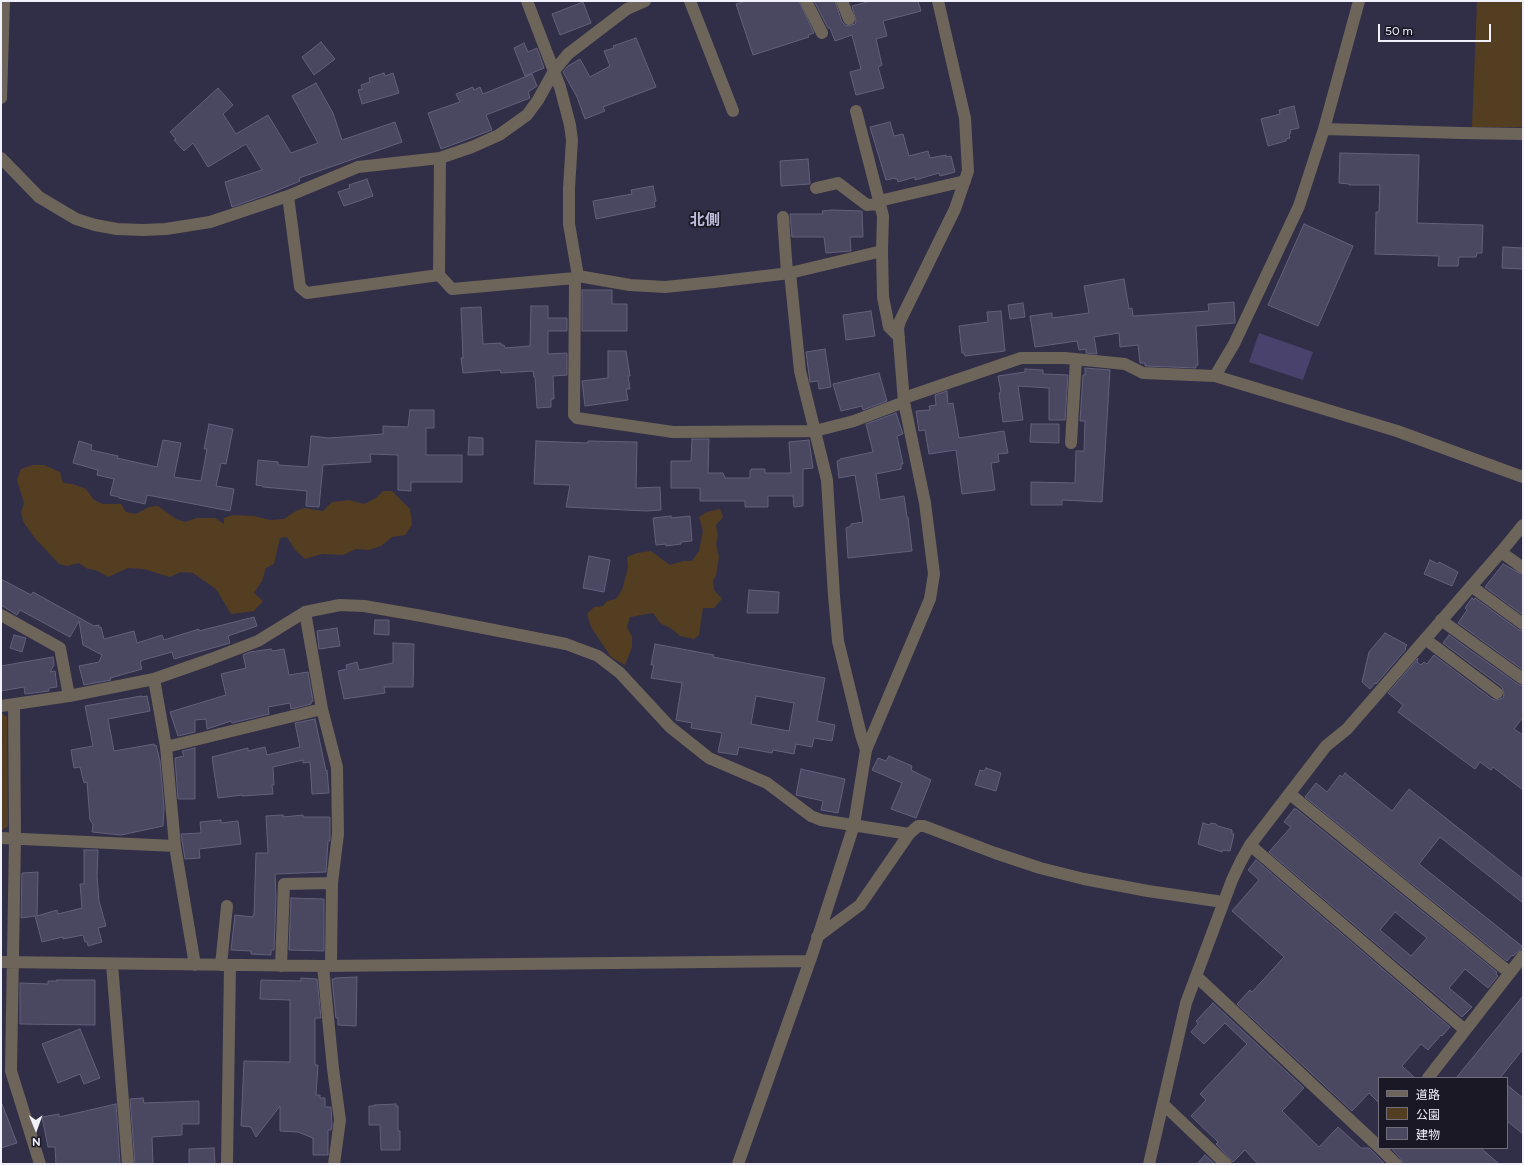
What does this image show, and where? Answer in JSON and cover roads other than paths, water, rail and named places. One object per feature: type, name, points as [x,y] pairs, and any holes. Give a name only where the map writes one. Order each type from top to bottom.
[{"type":"street","points":[[1,98],[4,1]]},
{"type":"street","points":[[527,1],[554,71],[570,125],[572,140],[569,188],[569,224],[576,277],[574,415],[577,418],[672,432],[815,431],[854,421],[904,400],[1021,358],[1076,359],[1125,364],[1143,373],[1215,376],[1397,432],[1523,477]]},
{"type":"street","points":[[1,154],[1,158],[39,197],[76,219],[95,225],[117,229],[143,230],[166,229],[210,222],[288,196],[358,167],[440,158],[472,148],[499,135],[527,115],[538,100],[554,71],[568,54],[627,9],[645,1]]},
{"type":"street","points":[[690,1],[733,111]]},
{"type":"street","points":[[806,1],[822,33]]},
{"type":"street","points":[[842,1],[849,19]]},
{"type":"street","points":[[738,1164],[809,961],[854,825],[866,750],[930,599],[934,574],[925,503],[904,400],[898,328],[900,321],[955,209],[968,171],[965,118],[938,1]]},
{"type":"street","points":[[1215,376],[1234,344],[1299,206],[1324,129],[1359,1]]},
{"type":"street","points":[[856,111],[883,216],[883,297],[889,327],[899,337]]},
{"type":"street","points":[[1324,129],[1462,134],[1523,134]]},
{"type":"street","points":[[440,158],[439,275],[452,289],[576,277],[630,286],[665,287],[789,273],[882,251]]},
{"type":"street","points":[[816,188],[838,183],[867,204],[964,181]]},
{"type":"street","points":[[288,196],[300,287],[307,293],[439,275]]},
{"type":"street","points":[[783,217],[800,371],[827,480],[838,641],[861,736],[866,750]]},
{"type":"street","points":[[1071,443],[1076,359]]},
{"type":"street","points":[[1150,1164],[1186,1002],[1223,902],[1232,880],[1250,845],[1326,746],[1347,729],[1501,552],[1523,524]]},
{"type":"street","points":[[1501,552],[1523,568]]},
{"type":"street","points":[[1471,586],[1523,624]]},
{"type":"street","points":[[1,706],[68,696],[154,679],[258,641],[305,612],[340,605],[364,606],[566,644],[598,656],[620,673],[670,727],[709,758],[767,783],[811,816],[821,820],[910,834]]},
{"type":"street","points":[[305,612],[322,709],[336,766],[338,834],[332,883],[327,966],[333,1069],[340,1120],[334,1164]]},
{"type":"street","points":[[1,615],[60,648],[68,696]]},
{"type":"street","points":[[1441,620],[1523,680]]},
{"type":"street","points":[[1425,639],[1497,693]]},
{"type":"street","points":[[154,679],[166,747],[176,846],[195,965]]},
{"type":"street","points":[[14,704],[15,838],[6,962],[6,1071],[40,1164]]},
{"type":"street","points":[[166,747],[322,709]]},
{"type":"street","points":[[1290,794],[1510,973]]},
{"type":"street","points":[[817,937],[860,905],[910,834],[918,826],[924,826],[995,854],[1040,868],[1084,879],[1148,891],[1223,902]]},
{"type":"street","points":[[1,838],[176,846]]},
{"type":"street","points":[[1250,845],[1465,1030]]},
{"type":"street","points":[[281,966],[284,884],[332,883]]},
{"type":"street","points":[[227,906],[225,965],[227,1164]]},
{"type":"street","points":[[1429,1077],[1523,956]]},
{"type":"street","points":[[6,962],[327,966],[809,961]]},
{"type":"street","points":[[112,964],[128,1164]]},
{"type":"street","points":[[1196,976],[1378,1144]]},
{"type":"street","points":[[1164,1105],[1226,1164]]},
{"type":"street","points":[[1383,1149],[1396,1164]]},
{"type":"district","name":"北側","points":[[705,221]]}]
